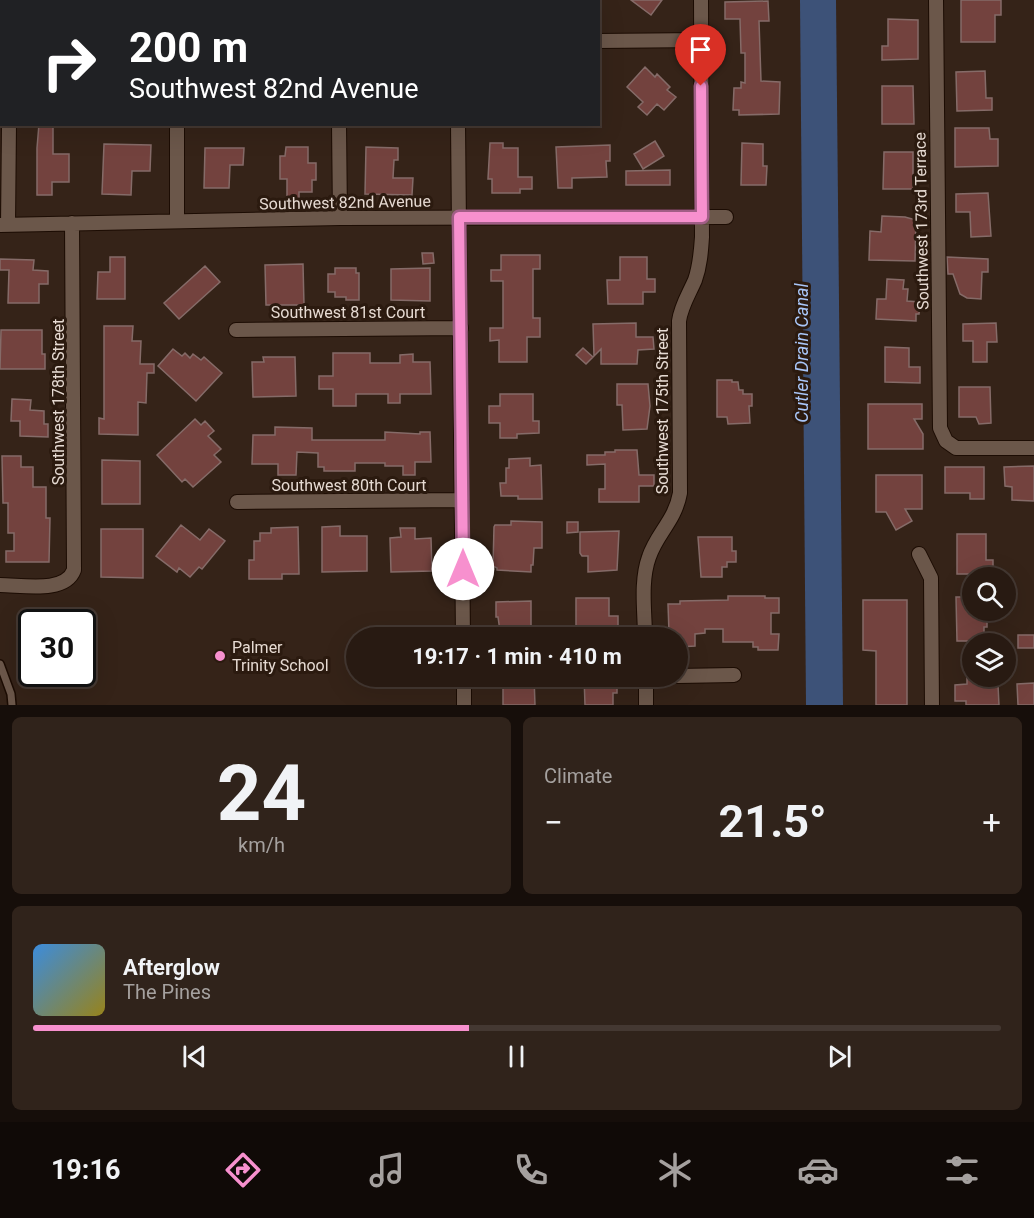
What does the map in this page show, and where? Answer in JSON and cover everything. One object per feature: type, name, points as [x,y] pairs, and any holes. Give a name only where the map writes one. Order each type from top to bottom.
[{"type":"street","name":"Southwest 175th Street","points":[[645,627],[645,569],[654,546],[675,513],[680,493],[679,321],[684,302],[700,264],[702,217],[701,0]]},
{"type":"street","name":"Southwest 173rd Terrace","points":[[936,0],[939,422],[942,435],[956,448],[1034,448]]},
{"type":"street","points":[[600,41],[701,40]]},
{"type":"street","points":[[4,225],[9,126]]},
{"type":"street","points":[[177,126],[177,220]]},
{"type":"street","points":[[339,126],[340,218]]},
{"type":"street","points":[[458,126],[463,627]]},
{"type":"street","name":"Southwest 82nd Avenue","points":[[4,225],[340,218],[726,217]]},
{"type":"street","name":"Southwest 178th Street","points":[[0,585],[54,586],[70,579],[75,563],[72,223]]},
{"type":"street","name":"Southwest 81st Court","points":[[236,330],[461,328]]},
{"type":"street","name":"Southwest 80th Court","points":[[237,502],[462,500]]},
{"type":"street","points":[[919,554],[931,578],[932,705]]},
{"type":"street","points":[[688,676],[734,675]]},
{"type":"street","points":[[464,687],[464,705]]},
{"type":"street","points":[[646,687],[646,705]]},
{"type":"lane","points":[[0,663],[11,694],[12,705]]},
{"type":"water","points":[[800,0],[836,0],[843,705],[806,705]]},
{"type":"building","points":[[631,0],[662,0],[651,15]]},
{"type":"building","points":[[961,0],[1001,0],[1001,15],[995,15],[995,42],[961,42]]},
{"type":"building","points":[[768,1],[769,21],[759,21],[761,81],[780,82],[779,114],[739,115],[739,110],[733,110],[734,88],[741,88],[741,82],[745,83],[745,53],[741,53],[740,19],[725,19],[725,2]]},
{"type":"building","points":[[888,19],[918,20],[918,59],[882,60],[882,46],[888,46]]},
{"type":"building","points":[[645,67],[655,77],[657,74],[670,87],[667,90],[676,97],[664,110],[657,104],[647,115],[638,107],[643,102],[627,87]]},
{"type":"building","points":[[985,71],[986,98],[992,98],[992,110],[957,111],[956,72]]},
{"type":"building","points":[[882,86],[913,86],[914,124],[882,124]]},
{"type":"building","points":[[39,126],[53,126],[53,154],[69,154],[69,182],[52,182],[52,195],[37,195]]},
{"type":"building","points":[[955,128],[989,128],[990,139],[998,139],[998,166],[955,167]]},
{"type":"building","points":[[655,141],[664,156],[643,169],[634,154]]},
{"type":"building","points":[[490,143],[503,143],[503,148],[518,148],[518,177],[532,177],[532,189],[520,189],[520,193],[492,193],[492,179],[488,179]]},
{"type":"building","points":[[742,143],[763,144],[763,166],[767,166],[766,185],[741,185]]},
{"type":"building","points":[[104,144],[151,145],[150,171],[132,171],[131,195],[102,194]]},
{"type":"building","points":[[610,145],[610,161],[606,161],[607,177],[572,178],[572,188],[558,188],[556,147]]},
{"type":"building","points":[[286,147],[308,147],[308,163],[316,163],[316,180],[312,180],[312,192],[299,192],[299,204],[287,204],[287,179],[280,179],[280,156],[285,156]]},
{"type":"building","points":[[366,147],[398,148],[398,160],[394,160],[393,178],[413,178],[412,195],[365,194]]},
{"type":"building","points":[[205,148],[244,148],[243,165],[230,165],[229,188],[204,188]]},
{"type":"building","points":[[884,152],[913,152],[913,189],[883,189]]},
{"type":"building","points":[[670,170],[670,185],[626,185],[626,171]]},
{"type":"building","points":[[988,193],[991,236],[971,237],[970,212],[956,212],[956,194]]},
{"type":"building","points":[[882,216],[916,220],[915,261],[869,260],[870,231],[881,232]]},
{"type":"building","points":[[422,253],[433,253],[434,263],[423,264]]},
{"type":"building","points":[[501,255],[540,255],[540,269],[533,269],[533,318],[540,318],[540,337],[527,337],[527,362],[499,362],[499,340],[490,341],[490,328],[503,328],[503,281],[491,281],[491,270],[501,270]]},
{"type":"building","points":[[110,257],[125,257],[125,299],[97,299],[98,272],[110,272]]},
{"type":"building","points":[[620,257],[647,257],[647,279],[655,279],[655,292],[643,292],[643,304],[608,304],[607,280],[620,280]]},
{"type":"building","points":[[947,257],[988,259],[988,272],[982,272],[981,299],[967,298],[960,294],[953,274],[948,274]]},
{"type":"building","points":[[0,259],[34,260],[33,270],[48,271],[48,284],[39,284],[39,303],[8,303],[9,270],[0,270]]},
{"type":"building","points":[[303,264],[304,305],[266,305],[265,265]]},
{"type":"building","points":[[205,266],[220,282],[179,319],[164,303]]},
{"type":"building","points":[[335,268],[356,268],[356,273],[359,273],[359,300],[346,300],[346,297],[335,297],[335,292],[328,292],[328,274],[335,274]]},
{"type":"building","points":[[430,268],[430,301],[391,300],[391,269]]},
{"type":"building","points":[[887,279],[904,280],[903,289],[908,289],[907,301],[920,302],[916,321],[876,319],[877,299],[886,299]]},
{"type":"building","points":[[636,323],[636,337],[653,337],[654,349],[638,350],[637,364],[601,364],[601,349],[594,356],[593,324]]},
{"type":"building","points":[[996,323],[997,342],[987,342],[987,362],[973,362],[973,341],[963,341],[963,324]]},
{"type":"building","points":[[104,326],[133,326],[132,341],[141,341],[140,364],[154,364],[154,373],[147,373],[146,403],[138,402],[138,435],[99,434],[99,418],[104,419]]},
{"type":"building","points":[[1,330],[42,330],[42,354],[45,354],[45,369],[0,369]]},
{"type":"building","points":[[885,347],[909,348],[909,367],[920,367],[920,383],[885,382]]},
{"type":"building","points":[[583,348],[593,357],[586,364],[576,355]]},
{"type":"building","points":[[173,349],[182,356],[185,353],[190,358],[193,354],[201,360],[204,357],[222,373],[196,401],[158,366]]},
{"type":"building","points":[[333,353],[370,353],[370,363],[400,363],[400,355],[413,354],[413,362],[430,362],[431,394],[400,394],[400,403],[388,403],[388,394],[356,394],[356,406],[333,406],[333,389],[319,389],[319,376],[333,376]]},
{"type":"building","points":[[263,357],[295,357],[296,396],[253,397],[252,362],[264,362]]},
{"type":"building","points":[[717,380],[738,382],[739,390],[743,390],[743,394],[752,394],[752,406],[749,406],[750,423],[728,424],[727,417],[717,417]]},
{"type":"building","points":[[617,384],[648,384],[650,406],[647,429],[623,430],[622,405],[617,405]]},
{"type":"building","points":[[959,387],[990,387],[991,423],[979,424],[976,417],[959,417]]},
{"type":"building","points":[[500,394],[533,394],[533,421],[539,421],[539,433],[517,434],[517,438],[500,438],[500,423],[489,423],[489,406],[500,406]]},
{"type":"building","points":[[12,399],[31,400],[30,410],[44,411],[44,424],[48,424],[48,437],[20,436],[20,421],[11,421]]},
{"type":"building","points":[[868,404],[922,404],[922,419],[914,419],[923,434],[923,449],[868,449]]},
{"type":"building","points":[[195,419],[201,425],[205,421],[214,431],[208,436],[221,449],[214,455],[221,462],[193,487],[185,479],[182,482],[157,455]]},
{"type":"building","points":[[275,427],[312,428],[312,440],[385,440],[385,432],[420,434],[420,432],[430,432],[431,462],[415,462],[415,475],[403,475],[403,466],[385,466],[385,463],[355,463],[355,471],[324,471],[324,467],[318,467],[318,453],[297,452],[296,475],[278,475],[278,464],[252,464],[253,435],[275,435]]},
{"type":"building","points":[[615,450],[637,450],[639,475],[654,475],[654,486],[639,486],[639,502],[599,502],[599,489],[605,489],[605,464],[587,465],[587,455],[605,455],[605,452],[615,452]]},
{"type":"building","points":[[2,456],[21,456],[21,467],[33,467],[33,487],[46,487],[46,518],[50,518],[49,562],[6,562],[6,551],[14,551],[14,533],[8,533],[8,503],[3,503]]},
{"type":"building","points":[[530,458],[530,466],[541,465],[542,499],[501,496],[500,483],[506,483],[506,468],[509,468],[509,459]]},
{"type":"building","points":[[102,460],[140,461],[140,504],[102,504]]},
{"type":"building","points":[[1034,466],[1034,501],[1012,500],[1012,487],[1005,486],[1004,467]]},
{"type":"building","points":[[945,467],[984,467],[984,499],[970,499],[970,493],[945,493]]},
{"type":"building","points":[[876,475],[922,475],[922,509],[905,509],[912,521],[896,530],[886,512],[876,512]]},
{"type":"building","points":[[511,521],[542,522],[542,548],[534,548],[531,572],[497,570],[493,566],[494,527],[495,525],[511,525]]},
{"type":"building","points":[[567,522],[578,522],[578,532],[567,533]]},
{"type":"building","points":[[181,525],[200,540],[209,529],[225,541],[202,569],[199,567],[190,577],[179,568],[177,572],[156,556]]},
{"type":"building","points":[[340,526],[340,536],[367,536],[367,571],[322,572],[322,527]]},
{"type":"building","points":[[298,527],[299,574],[282,574],[282,579],[249,579],[249,560],[254,560],[254,541],[260,541],[260,533],[271,533],[271,528]]},
{"type":"building","points":[[400,528],[415,528],[415,539],[431,538],[432,571],[391,572],[390,538],[401,537]]},
{"type":"building","points":[[101,529],[143,529],[143,578],[101,577]]},
{"type":"building","points":[[619,531],[617,570],[588,572],[588,556],[582,556],[580,553],[580,532]]},
{"type":"building","points":[[957,534],[986,534],[986,560],[993,560],[993,567],[962,567],[962,574],[957,574]]},
{"type":"building","points":[[698,537],[732,537],[732,551],[736,551],[736,562],[727,562],[727,567],[722,567],[722,577],[701,577]]},
{"type":"building","points":[[728,596],[779,598],[779,613],[771,613],[771,634],[779,634],[778,650],[758,650],[758,647],[753,647],[753,642],[723,642],[723,629],[705,629],[705,633],[695,634],[695,646],[688,646],[688,627],[669,627],[668,604],[680,604],[680,601],[728,600]]},
{"type":"building","points":[[956,597],[962,597],[962,621],[987,621],[987,627],[984,627],[984,633],[962,633],[962,641],[957,641]]},
{"type":"building","points":[[576,598],[609,598],[609,616],[618,616],[618,627],[576,627]]},
{"type":"building","points":[[863,600],[907,600],[907,705],[876,705],[876,651],[863,650]]},
{"type":"building","points":[[531,601],[531,627],[499,627],[498,617],[496,617],[496,602]]},
{"type":"building","points":[[1018,635],[1034,635],[1034,648],[1018,648]]},
{"type":"building","points":[[1034,683],[1034,705],[1018,705],[1017,684]]},
{"type":"building","points":[[955,685],[998,687],[999,705],[966,705],[966,701],[955,701]]},
{"type":"building","points":[[503,687],[534,687],[535,705],[503,705]]},
{"type":"building","points":[[584,687],[617,687],[617,693],[613,693],[613,705],[585,705]]},
{"type":"place","name":"Palmer Trinity School","points":[[220,656]]},
{"type":"route","points":[[463,569],[459,217],[702,217],[701,86]]},
{"type":"water label","name":"Cutler Drain Canal","points":[[802,353]]}]
